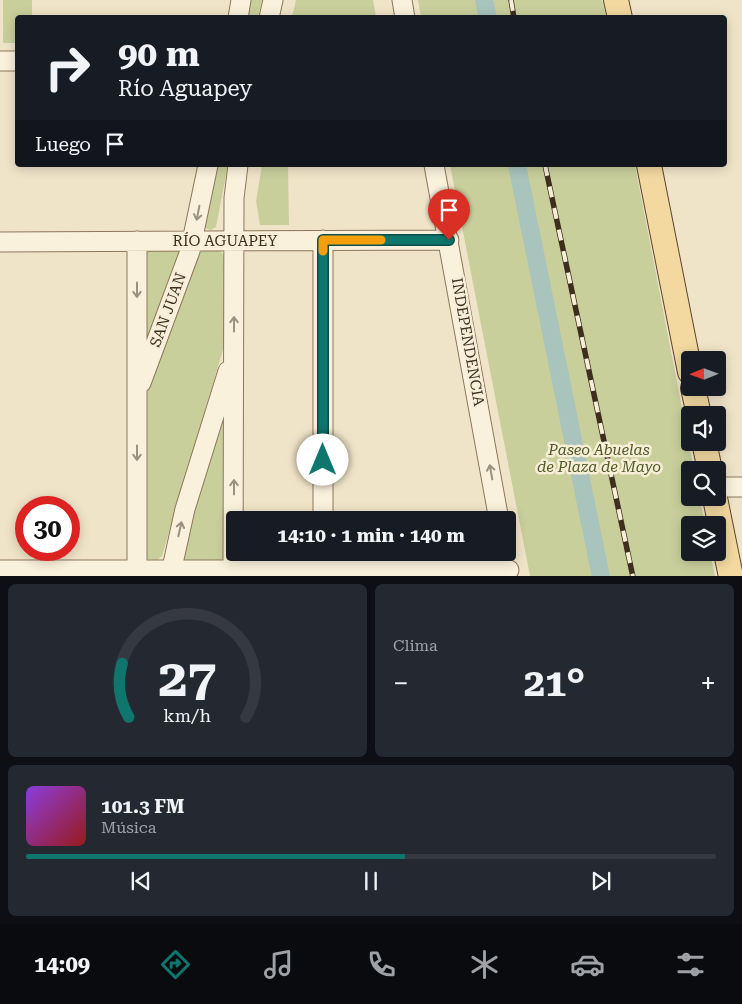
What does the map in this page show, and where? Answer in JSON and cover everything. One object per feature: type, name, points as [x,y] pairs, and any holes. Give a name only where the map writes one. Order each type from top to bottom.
[{"type":"main road","points":[[616,0],[619,15]]},
{"type":"main road","points":[[649,167],[686,351]]},
{"type":"main road","points":[[717,506],[731,576]]},
{"type":"street","points":[[239,15],[242,0]]},
{"type":"street","points":[[270,15],[273,0]]},
{"type":"street","points":[[402,0],[404,15]]},
{"type":"street","points":[[0,61],[15,61]]},
{"type":"street","name":"SAN JUAN","points":[[137,395],[192,241],[208,167]]},
{"type":"street","points":[[233,570],[234,198],[238,167]]},
{"type":"street","name":"INDEPENDENCIA","points":[[434,167],[498,511]]},
{"type":"street","points":[[323,240],[323,511]]},
{"type":"street","name":"RÍO AGUAPEY","points":[[0,242],[449,240]]},
{"type":"street","name":"SAN JUAN","points":[[137,241],[137,573]]},
{"type":"street","points":[[170,573],[185,509],[234,352]]},
{"type":"street","points":[[726,487],[742,487]]},
{"type":"street","points":[[0,570],[170,573],[323,566],[508,566]]},
{"type":"green space","points":[[3,0],[32,0],[32,15],[15,15],[15,43],[3,43]]},
{"type":"green space","points":[[250,0],[262,0],[258,15],[247,15]]},
{"type":"green space","points":[[296,0],[373,0],[376,15],[292,15]]},
{"type":"green space","points":[[418,0],[602,0],[606,15],[421,15]]},
{"type":"green space","points":[[216,167],[228,167],[216,227],[211,230],[204,226]]},
{"type":"green space","points":[[262,167],[288,167],[289,225],[260,225],[256,201]]},
{"type":"green space","name":"Paseo Abuelas de Plaza de Mayo","points":[[450,167],[635,167],[682,406],[681,451],[690,451],[692,461],[681,461],[681,506],[701,506],[703,516],[681,516],[681,561],[712,561],[715,576],[530,576]]},
{"type":"green space","points":[[204,250],[220,251],[225,259],[224,346],[162,556],[157,560],[146,559],[145,399],[195,258],[198,253]]},
{"type":"green space","points":[[144,251],[183,251],[146,343]]},
{"type":"green space","points":[[224,414],[225,561],[182,561],[198,493]]},
{"type":"waterway","points":[[484,0],[487,15]]},
{"type":"waterway","points":[[517,167],[601,576]]},
{"type":"railway","points":[[511,0],[514,15]]},
{"type":"railway","points":[[545,167],[633,576]]},
{"type":"slow traffic","points":[[323,251],[323,240],[381,240]]},
{"type":"route","points":[[323,460],[323,240],[449,240]]}]
